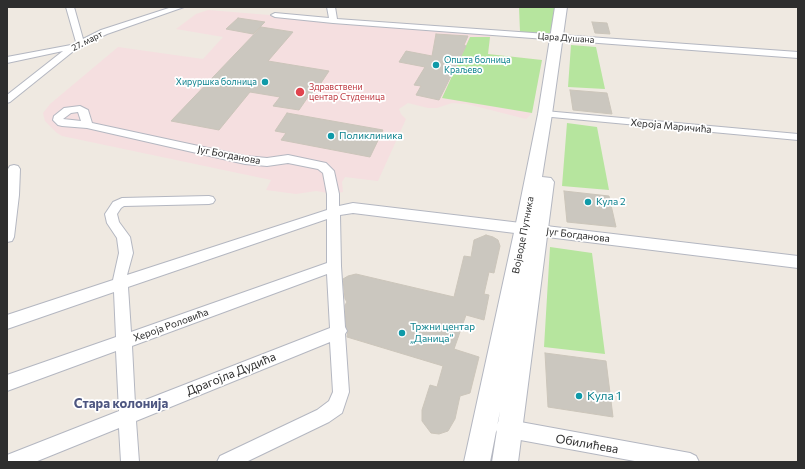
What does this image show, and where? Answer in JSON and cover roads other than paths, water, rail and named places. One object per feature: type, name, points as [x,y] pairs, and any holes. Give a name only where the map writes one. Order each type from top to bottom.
[{"type":"main road","name":"Војводе Путника","points":[[561,7],[562,38]]},
{"type":"main road","name":"Војводе Путника","points":[[505,462],[510,430],[531,229],[562,38],[570,7]]},
{"type":"main road","name":"Војводе Путника","points":[[477,462],[531,229]]},
{"type":"street","points":[[7,60],[77,45],[70,7]]},
{"type":"street","name":"27. март","points":[[7,100],[77,45],[104,32],[180,7]]},
{"type":"street","points":[[331,7],[333,21]]},
{"type":"street","name":"Цара Душана","points":[[275,15],[333,21],[798,56]]},
{"type":"street","name":"Хероја Маричића","points":[[550,115],[798,137]]},
{"type":"street","name":"Југ Богданова","points":[[87,125],[245,160],[267,162],[288,159],[322,166],[328,171],[331,177],[334,212]]},
{"type":"street","points":[[7,237],[13,195],[14,169]]},
{"type":"street","points":[[130,462],[120,277],[126,253],[123,237],[113,223],[111,214],[117,205],[128,202],[209,200]]},
{"type":"street","name":"Југ Богданова","points":[[7,322],[334,212],[363,208],[798,262]]},
{"type":"street","points":[[226,462],[323,416],[336,407],[341,392],[339,331],[334,266],[334,212]]},
{"type":"street","name":"Хероја Роловића","points":[[7,383],[334,266]]},
{"type":"street","name":"Драгојла Дудића","points":[[13,462],[339,331]]},
{"type":"street","name":"Обилићева","points":[[485,423],[510,430],[690,462]]},
{"type":"place","name":"Општа болница Краљево","points":[[436,65]]},
{"type":"place","name":"Хируршка болница","points":[[265,82]]},
{"type":"place","name":"Здравствени центар Студеница","points":[[300,92]]},
{"type":"place","name":"Поликлиника","points":[[331,136]]},
{"type":"place","name":"Кула 2","points":[[588,202]]},
{"type":"place","name":"Тржни центар „Даница”","points":[[402,333]]},
{"type":"place","name":"Кула 1","points":[[579,396]]},
{"type":"district","name":"Стара колонија","points":[[121,404]]}]
